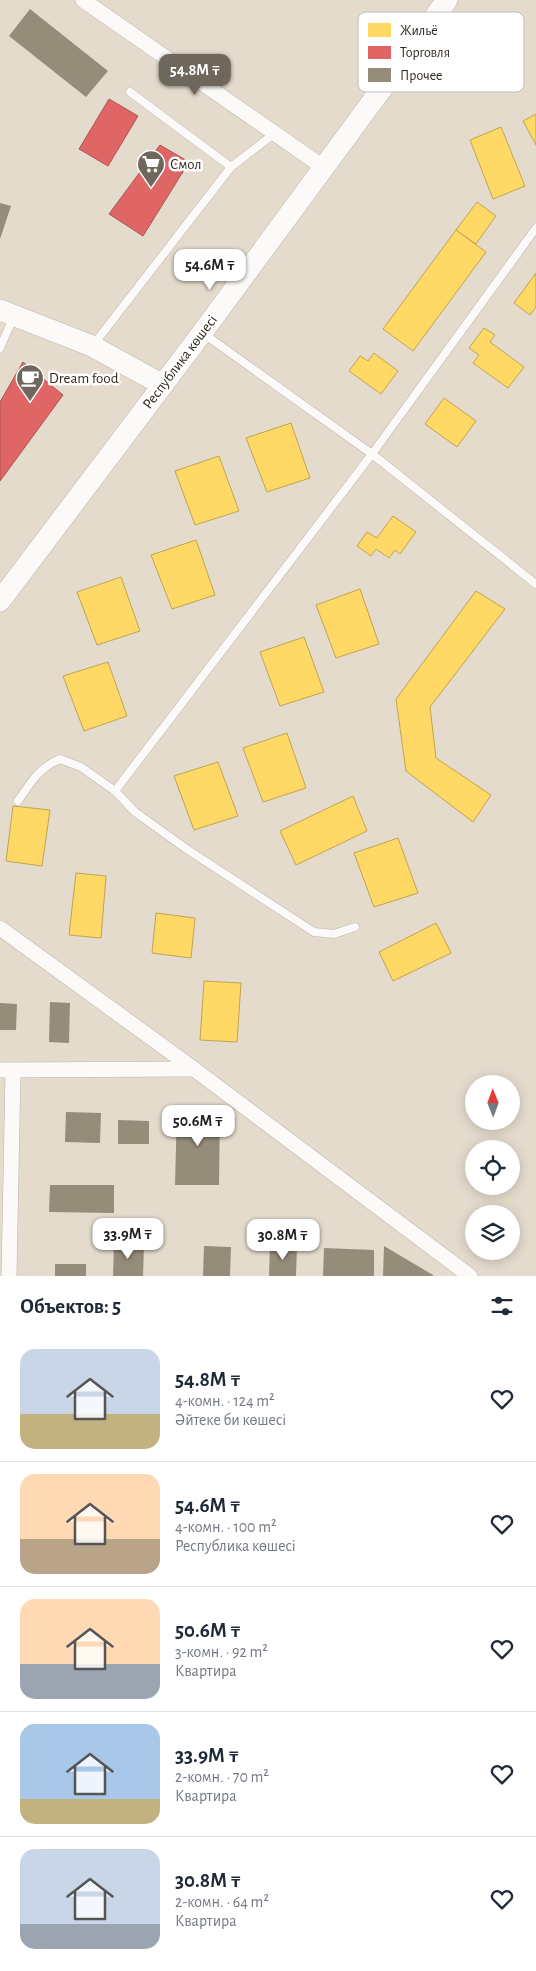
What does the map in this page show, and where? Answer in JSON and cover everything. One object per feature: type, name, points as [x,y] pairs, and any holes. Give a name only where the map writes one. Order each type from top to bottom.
[{"type":"main road","name":"Республика көшесі","points":[[438,12],[447,0]]},
{"type":"main road","name":"Республика көшесі","points":[[1,598],[202,333],[379,92]]},
{"type":"main road","points":[[7,313],[92,346],[163,385]]},
{"type":"street","points":[[84,0],[323,167]]},
{"type":"street","points":[[0,928],[194,1068],[470,1276]]},
{"type":"street","points":[[9,1276],[6,1070],[194,1068]]},
{"type":"lane","points":[[130,92],[231,167]]},
{"type":"lane","points":[[92,346],[231,167],[275,133]]},
{"type":"lane","points":[[114,791],[372,454],[536,228]]},
{"type":"lane","points":[[0,348],[7,313]]},
{"type":"lane","points":[[202,333],[372,454],[536,584]]},
{"type":"lane","points":[[18,801],[30,783],[47,764],[60,759],[81,767],[114,791],[135,812],[314,932],[334,934],[355,927]]},
{"type":"building: Жильё","points":[[536,114],[536,145],[523,121]]},
{"type":"building: Жильё","points":[[501,127],[525,186],[493,199],[470,140]]},
{"type":"building: Жильё","points":[[477,202],[496,216],[476,244],[456,230]]},
{"type":"building: Жильё","points":[[456,230],[486,252],[413,351],[383,329]]},
{"type":"building: Жильё","points":[[536,273],[536,307],[530,315],[514,303]]},
{"type":"building: Жильё","points":[[484,328],[495,335],[490,342],[524,367],[508,388],[473,363],[479,355],[469,348]]},
{"type":"building: Жильё","points":[[374,353],[398,371],[381,394],[349,371],[360,356],[368,361]]},
{"type":"building: Жильё","points":[[444,398],[476,421],[457,447],[425,424]]},
{"type":"building: Жильё","points":[[291,423],[310,478],[267,492],[246,438]]},
{"type":"building: Жильё","points":[[219,456],[239,511],[195,525],[175,471]]},
{"type":"building: Жильё","points":[[393,516],[416,532],[400,554],[395,550],[389,558],[376,549],[371,556],[357,546],[367,532],[377,538]]},
{"type":"building: Жильё","points":[[196,540],[215,595],[172,609],[151,555]]},
{"type":"building: Жильё","points":[[121,577],[140,631],[97,645],[77,592]]},
{"type":"building: Жильё","points":[[360,589],[379,644],[336,658],[316,605]]},
{"type":"building: Жильё","points":[[476,591],[505,609],[430,707],[436,758],[491,795],[473,822],[406,771],[396,699]]},
{"type":"building: Жильё","points":[[304,637],[324,692],[280,706],[260,652]]},
{"type":"building: Жильё","points":[[108,662],[127,716],[84,731],[63,676]]},
{"type":"building: Жильё","points":[[287,733],[306,788],[263,802],[243,748]]},
{"type":"building: Жильё","points":[[218,762],[238,816],[194,830],[174,776]]},
{"type":"building: Жильё","points":[[353,796],[367,831],[296,865],[280,831]]},
{"type":"building: Жильё","points":[[13,806],[50,810],[42,866],[6,861]]},
{"type":"building: Жильё","points":[[398,838],[418,893],[374,907],[354,853]]},
{"type":"building: Жильё","points":[[76,873],[106,876],[101,938],[69,935]]},
{"type":"building: Жильё","points":[[156,913],[195,918],[191,958],[152,953]]},
{"type":"building: Жильё","points":[[436,923],[451,953],[393,981],[379,952]]},
{"type":"building: Жильё","points":[[204,981],[241,983],[237,1042],[200,1040]]},
{"type":"building: Торговля","points":[[109,99],[138,116],[108,166],[79,149]]},
{"type":"building: Торговля","name":"Смол","points":[[160,145],[189,162],[143,236],[109,214]]},
{"type":"building: Торговля","points":[[23,362],[63,395],[0,481],[0,402]]},
{"type":"building: Прочее","points":[[30,9],[108,71],[86,97],[9,36]]},
{"type":"building: Прочее","points":[[0,203],[11,206],[0,239]]},
{"type":"building: Прочее","points":[[50,1002],[70,1003],[69,1043],[49,1042]]},
{"type":"building: Прочее","points":[[0,1003],[17,1004],[16,1030],[0,1030]]},
{"type":"building: Прочее","points":[[177,1109],[220,1109],[219,1185],[175,1185]]},
{"type":"building: Прочее","points":[[66,1112],[101,1113],[100,1143],[65,1142]]},
{"type":"building: Прочее","points":[[118,1120],[149,1121],[149,1144],[118,1144]]},
{"type":"building: Прочее","points":[[50,1185],[114,1185],[114,1213],[49,1212]]},
{"type":"building: Прочее","points":[[114,1245],[144,1245],[143,1276],[113,1276]]},
{"type":"building: Прочее","points":[[270,1245],[297,1246],[296,1276],[269,1276]]},
{"type":"building: Прочее","points":[[204,1246],[231,1247],[230,1276],[203,1276]]},
{"type":"building: Прочее","points":[[384,1246],[433,1275],[433,1276],[383,1276]]},
{"type":"building: Прочее","points":[[324,1248],[374,1250],[374,1276],[323,1276]]},
{"type":"building: Прочее","points":[[55,1264],[86,1264],[86,1276],[55,1276]]},
{"type":"place","name":"Смол","points":[[151,188]]},
{"type":"place","name":"Dream food","points":[[30,402]]}]
